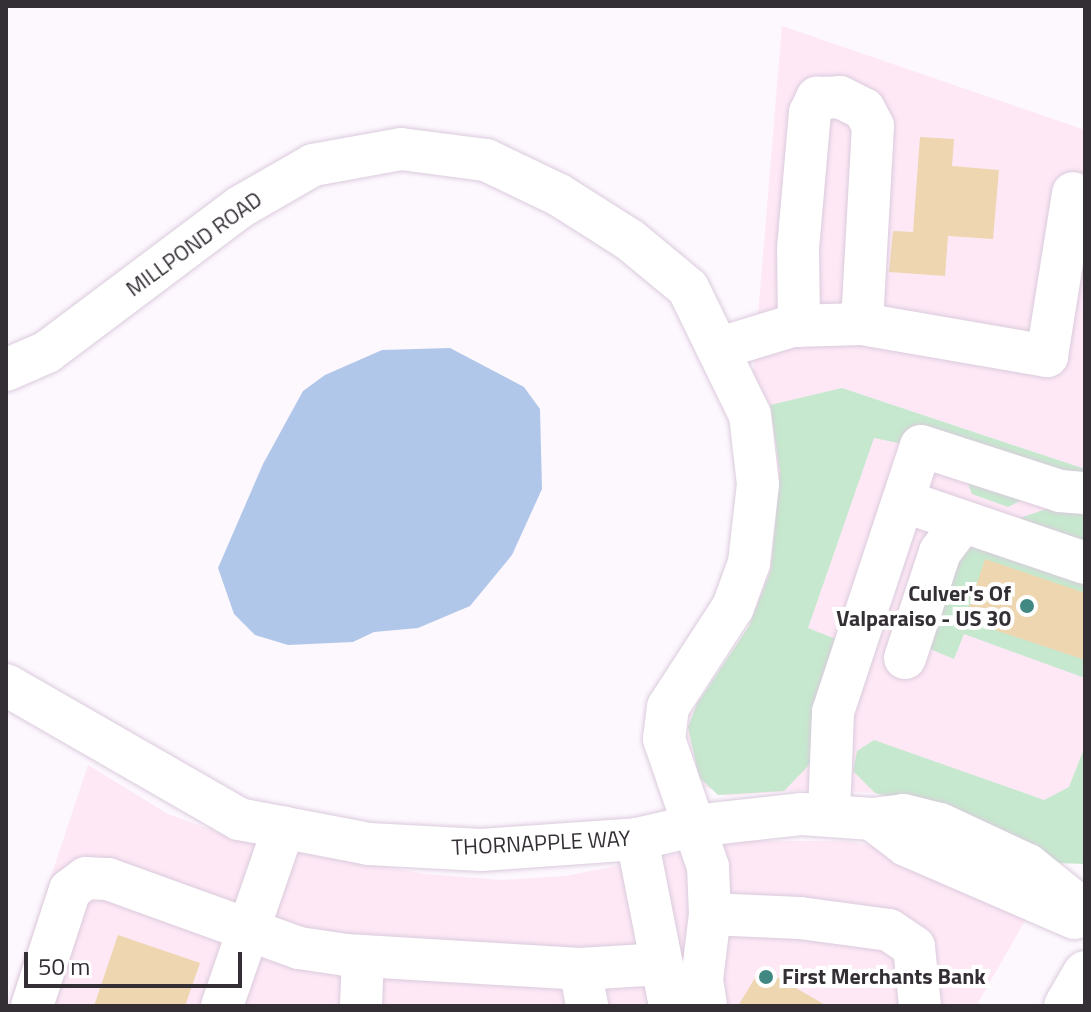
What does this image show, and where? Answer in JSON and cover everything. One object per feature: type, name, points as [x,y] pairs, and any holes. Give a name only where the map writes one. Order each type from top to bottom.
[{"type":"highway","points":[[1066,1006],[1085,973]]},
{"type":"street","points":[[799,326],[798,249],[810,113],[817,98],[840,97],[864,109],[873,126],[862,324]]},
{"type":"street","name":"MILLPOND ROAD","points":[[6,370],[47,352],[240,207],[313,165],[401,149],[486,160],[559,195],[630,240],[688,288],[720,348],[750,415],[758,484],[756,524],[733,607],[668,707],[664,739],[708,867],[710,914],[702,964],[706,1006]]},
{"type":"street","points":[[720,348],[799,326],[862,324],[1047,356],[1073,193]]},
{"type":"street","points":[[911,475],[1072,492]]},
{"type":"street","points":[[911,475],[963,522],[1085,563]]},
{"type":"street","points":[[829,813],[833,712],[911,475]]},
{"type":"street","points":[[905,658],[940,552],[963,522]]},
{"type":"street","name":"THORNAPPLE WAY","points":[[6,685],[239,819],[369,844],[481,850],[637,839],[693,826],[829,813],[872,819],[903,815],[950,828],[1028,865],[1085,911]]},
{"type":"street","name":"THORNAPPLE WAY","points":[[872,819],[906,845],[1085,922]]},
{"type":"street","points":[[222,1006],[284,827]]},
{"type":"street","points":[[637,839],[670,1006]]},
{"type":"street","points":[[32,1006],[70,890],[86,878],[108,879],[299,948],[584,987],[662,964]]},
{"type":"street","points":[[710,914],[843,922],[909,939],[918,967],[920,1006]]},
{"type":"street","points":[[361,1006],[363,956]]},
{"type":"shaded area","points":[[782,26],[1085,130],[1085,855],[875,793],[817,789],[726,796],[704,786],[688,737],[690,716],[749,626],[777,541],[777,435],[770,405],[753,376]]},
{"type":"shaded area","points":[[88,765],[168,814],[234,838],[425,874],[502,880],[566,876],[741,841],[848,841],[905,853],[1026,919],[976,1006],[8,1006]]},
{"type":"green space","points":[[842,388],[1085,469],[1085,481],[874,438],[808,628],[836,639],[814,707],[811,763],[784,791],[718,795],[699,777],[688,727],[697,704],[749,626],[771,570],[780,471],[770,405]]},
{"type":"green space","points":[[966,478],[1024,499],[1008,507],[972,494]]},
{"type":"green space","points":[[1085,505],[1085,550],[1017,519],[1052,507]]},
{"type":"green space","points":[[973,543],[1085,574],[1085,678],[964,634],[954,659],[930,649],[956,559]]},
{"type":"green space","points":[[874,740],[1044,800],[1069,787],[1085,746],[1085,864],[1056,863],[910,802],[875,793],[853,771],[857,751]]},
{"type":"water","points":[[450,348],[524,387],[540,409],[542,489],[512,555],[470,606],[418,628],[374,632],[353,642],[288,645],[255,635],[234,614],[218,568],[263,464],[303,391],[325,375],[382,350]]},
{"type":"building","points":[[920,137],[954,139],[952,166],[999,170],[993,239],[948,236],[945,276],[889,272],[893,231],[913,232]]},
{"type":"building","name":"Culver's Of Valparaiso - US 30","points":[[985,559],[1085,593],[1085,660],[965,620]]},
{"type":"building","points":[[118,935],[200,963],[185,1006],[94,1006]]},
{"type":"building","name":"First Merchants Bank","points":[[761,968],[827,1006],[738,1006]]},
{"type":"place","name":"Culver's Of Valparaiso - US 30","points":[[1027,606]]},
{"type":"place","name":"First Merchants Bank","points":[[766,977]]}]
